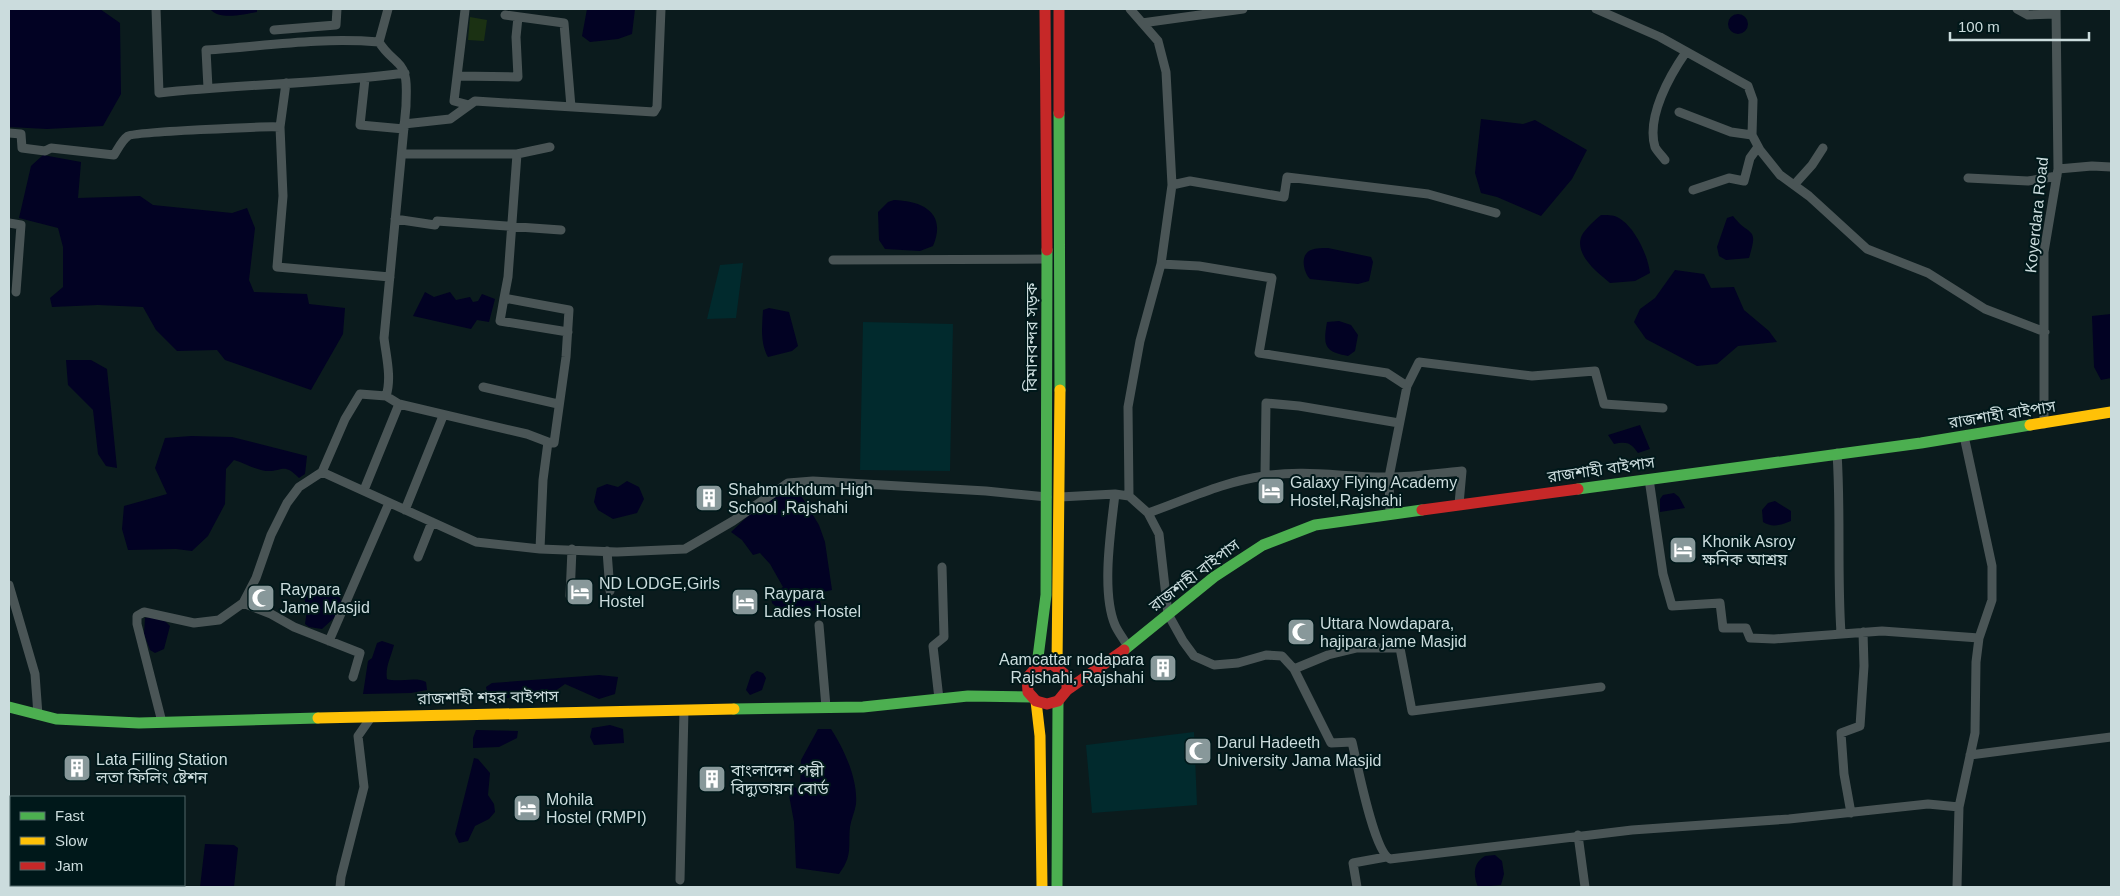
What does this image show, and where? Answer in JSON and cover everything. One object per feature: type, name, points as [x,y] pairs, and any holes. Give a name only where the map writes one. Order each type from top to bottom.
[{"type":"main road","name":"বিমানবন্দর সড়ক","points":[[1034,668],[1046,595],[1047,259],[1045,9]]},
{"type":"main road","name":"বিমানবন্দর সড়ক","points":[[1060,9],[1060,667]]},
{"type":"main road","name":"রাজশাহী বাইপাস","points":[[1128,644],[1214,577],[1263,545],[1315,525],[1964,436],[2111,412]]},
{"type":"main road","points":[[968,696],[1014,682],[1034,668],[1047,662],[1060,667],[1092,663],[1128,644]]},
{"type":"main road","points":[[968,696],[1003,695],[1034,699],[1047,704],[1058,701],[1067,690],[1107,663],[1128,644]]},
{"type":"main road","points":[[1060,667],[1068,683],[1067,690]]},
{"type":"main road","points":[[1034,668],[1026,686],[1034,699],[1040,736],[1042,887]]},
{"type":"main road","name":"রাজশাহী শহর বাইপাস","points":[[9,707],[56,720],[162,722],[372,716],[826,708],[968,696]]},
{"type":"main road","points":[[1057,887],[1058,701]]},
{"type":"street","points":[[156,9],[158,93],[365,78],[405,73]]},
{"type":"street","points":[[274,30],[336,25],[337,9]]},
{"type":"street","points":[[386,396],[389,375],[384,338],[402,154],[405,73],[400,64],[385,53],[379,42],[388,9]]},
{"type":"street","points":[[465,10],[454,101],[469,104],[482,101],[649,113],[657,110],[661,9]]},
{"type":"street","points":[[1129,496],[1128,407],[1140,341],[1161,264],[1172,185],[1166,72],[1158,41],[1130,9]]},
{"type":"street","points":[[1142,23],[1243,9]]},
{"type":"street","points":[[1596,9],[1660,37],[1748,86],[1753,100],[1752,135],[1758,147],[1780,175],[1876,254],[1928,273],[1985,309],[2045,332]]},
{"type":"street","points":[[2017,9],[2028,15],[2056,11]]},
{"type":"street","name":"Koyerdara Road","points":[[2044,424],[2044,252],[2058,172],[2056,11]]},
{"type":"street","points":[[505,15],[564,23],[571,107]]},
{"type":"street","points":[[457,76],[518,78],[516,37],[518,17]]},
{"type":"street","points":[[208,88],[206,50],[269,46],[316,39],[379,42]]},
{"type":"street","points":[[1665,160],[1655,147],[1654,120],[1668,78],[1686,52]]},
{"type":"street","points":[[365,78],[360,125],[404,126],[450,119],[469,104]]},
{"type":"street","points":[[286,83],[280,127],[283,196],[277,267],[390,277]]},
{"type":"street","points":[[1679,112],[1731,132],[1752,135]]},
{"type":"street","points":[[9,133],[22,134],[22,148],[46,151],[51,148],[114,154],[128,136],[145,132],[183,132],[255,126],[280,127]]},
{"type":"street","points":[[402,154],[517,154],[550,147]]},
{"type":"street","points":[[1693,190],[1729,178],[1744,181],[1750,158],[1758,147]]},
{"type":"street","points":[[1794,185],[1812,165],[1823,148]]},
{"type":"street","points":[[517,154],[508,277],[500,321],[568,332]]},
{"type":"street","points":[[1968,178],[2028,181],[2058,172],[2092,166],[2111,167]]},
{"type":"street","points":[[1172,185],[1190,181],[1284,197],[1287,177],[1428,194],[1496,212]]},
{"type":"street","points":[[395,219],[435,225],[437,220],[561,230]]},
{"type":"street","points":[[9,222],[21,225],[16,292]]},
{"type":"street","points":[[833,260],[1047,259]]},
{"type":"street","points":[[1161,264],[1200,266],[1272,278],[1259,353],[1387,373],[1407,386]]},
{"type":"street","points":[[162,722],[137,624],[137,616],[144,612],[194,623],[219,620],[243,603],[256,578],[271,535],[288,503],[299,488],[322,472],[345,418],[360,394],[386,396],[399,404],[527,434],[554,443],[569,310],[504,298]]},
{"type":"street","points":[[1390,514],[1389,477],[1407,386],[1419,362],[1532,376],[1595,371],[1604,404],[1663,408]]},
{"type":"street","points":[[483,387],[558,404]]},
{"type":"street","points":[[1265,475],[1266,403],[1299,406],[1400,423]]},
{"type":"street","points":[[364,490],[399,404]]},
{"type":"street","points":[[405,510],[444,416]]},
{"type":"street","points":[[1957,887],[1959,807],[1975,733],[1976,662],[1980,638],[1992,600],[1992,566],[1964,436]]},
{"type":"street","points":[[540,549],[543,480],[548,442]]},
{"type":"street","points":[[1837,453],[1840,505],[1838,576],[1841,633]]},
{"type":"street","points":[[322,472],[476,542],[540,549],[607,551],[685,549],[733,521],[788,483],[813,481],[986,491],[1047,498]]},
{"type":"street","points":[[1148,512],[1181,501],[1212,487],[1265,475],[1302,473],[1389,477],[1462,472],[1459,504]]},
{"type":"street","points":[[1649,479],[1663,574],[1672,606],[1720,603],[1723,628],[1746,628],[1750,638],[1774,639],[1882,631],[1980,638]]},
{"type":"street","points":[[1060,496],[1115,494],[1129,496],[1148,512],[1159,534],[1168,614],[1194,656],[1214,665],[1238,663],[1266,655],[1282,656],[1294,669],[1331,743],[1352,742],[1367,807],[1386,857]]},
{"type":"street","points":[[1115,494],[1109,546],[1109,601],[1115,624],[1128,644]]},
{"type":"street","points":[[329,641],[389,503]]},
{"type":"street","points":[[418,557],[432,522]]},
{"type":"street","points":[[570,596],[572,550]]},
{"type":"street","points":[[607,551],[610,591]]},
{"type":"street","points":[[939,699],[933,646],[944,637],[942,567]]},
{"type":"street","points":[[9,585],[35,674],[38,715]]},
{"type":"street","points":[[243,603],[271,614],[294,628],[360,653],[353,676]]},
{"type":"street","points":[[820,624],[826,708]]},
{"type":"street","points":[[1851,813],[1844,774],[1841,734],[1860,726],[1864,666],[1863,632]]},
{"type":"street","points":[[1294,669],[1328,655],[1357,648],[1400,648],[1412,711],[1601,687]]},
{"type":"street","points":[[680,880],[684,710]]},
{"type":"street","points":[[340,887],[364,787],[358,736],[372,716]]},
{"type":"street","points":[[1970,755],[2111,737]]},
{"type":"street","points":[[1357,887],[1353,862],[1386,857],[1390,859],[1578,835],[1851,813],[1928,804],[1959,807]]},
{"type":"street","points":[[1578,835],[1585,887]]},
{"type":"shaded area","points":[[9,9],[100,9],[120,23],[121,94],[103,126],[47,129],[9,127]]},
{"type":"shaded area","points":[[210,9],[257,9],[257,12],[226,16],[214,13]]},
{"type":"shaded area","points":[[587,9],[635,9],[632,34],[618,39],[590,42],[582,36]]},
{"type":"shaded area","points":[[1738,14],[1745,17],[1748,24],[1745,31],[1738,34],[1731,31],[1728,24],[1731,17]]},
{"type":"shaded area","points":[[1481,119],[1523,124],[1535,120],[1587,150],[1572,179],[1541,216],[1497,197],[1481,193],[1475,173]]},
{"type":"shaded area","points":[[43,155],[81,162],[78,198],[140,196],[153,205],[232,213],[247,208],[255,228],[249,280],[254,292],[307,294],[309,304],[345,308],[343,334],[311,390],[225,360],[217,350],[177,351],[156,330],[143,307],[98,305],[52,307],[50,298],[63,287],[63,247],[58,228],[19,218],[31,166]]},
{"type":"shaded area","points":[[894,200],[914,203],[930,211],[937,225],[937,235],[933,246],[920,251],[885,249],[879,240],[878,212],[888,202]]},
{"type":"shaded area","points":[[1601,215],[1617,217],[1629,227],[1643,249],[1650,273],[1635,281],[1610,283],[1588,262],[1581,249],[1580,242],[1582,235],[1588,227]]},
{"type":"shaded area","points":[[1733,216],[1753,236],[1749,258],[1726,260],[1719,256],[1717,247],[1727,218]]},
{"type":"shaded area","points":[[1317,248],[1328,248],[1371,257],[1373,262],[1369,281],[1358,284],[1310,279],[1304,264],[1307,252]]},
{"type":"shaded area","points":[[743,263],[736,318],[707,319],[720,265]]},
{"type":"shaded area","points":[[1675,270],[1704,274],[1711,288],[1734,287],[1744,310],[1769,331],[1777,342],[1738,346],[1717,364],[1697,366],[1646,339],[1634,322],[1640,309],[1655,298]]},
{"type":"shaded area","points":[[425,292],[434,297],[450,292],[456,300],[470,297],[473,302],[478,301],[482,294],[495,299],[489,322],[477,320],[471,329],[413,316]]},
{"type":"shaded area","points":[[769,308],[789,312],[798,346],[792,351],[768,357],[765,352],[762,328],[763,310]]},
{"type":"shaded area","points":[[2111,314],[2111,378],[2101,380],[2094,367],[2092,316]]},
{"type":"shaded area","points":[[1339,321],[1351,325],[1358,335],[1355,351],[1348,356],[1334,352],[1327,346],[1325,336],[1327,322]]},
{"type":"shaded area","points":[[863,322],[953,324],[950,471],[860,470]]},
{"type":"shaded area","points":[[66,360],[91,360],[107,369],[117,468],[106,466],[98,454],[93,410],[68,385]]},
{"type":"shaded area","points":[[1640,425],[1650,449],[1638,453],[1628,444],[1614,444],[1608,435]]},
{"type":"shaded area","points":[[191,436],[232,437],[307,456],[305,474],[299,478],[286,469],[266,471],[234,460],[226,469],[225,504],[208,536],[192,551],[176,549],[128,550],[122,529],[124,506],[167,494],[155,468],[165,438]]},
{"type":"shaded area","points":[[627,481],[639,487],[644,499],[637,513],[613,519],[598,510],[594,502],[597,488],[607,484],[618,487]]},
{"type":"shaded area","points":[[788,489],[797,489],[819,525],[825,542],[832,590],[818,593],[822,610],[790,614],[772,603],[771,595],[783,587],[770,564],[760,553],[753,555],[742,540],[731,532],[749,515]]},
{"type":"shaded area","points":[[1674,493],[1679,497],[1685,508],[1660,512],[1660,499],[1663,495]]},
{"type":"shaded area","points":[[1775,501],[1791,511],[1791,521],[1780,525],[1763,522],[1762,510],[1768,503]]},
{"type":"shaded area","points":[[324,586],[338,593],[342,603],[334,618],[322,629],[309,627],[305,624],[307,610],[304,597],[314,587]]},
{"type":"shaded area","points":[[150,617],[165,621],[170,626],[164,649],[155,653],[150,650],[144,634],[145,618]]},
{"type":"shaded area","points":[[382,641],[394,645],[388,666],[387,679],[422,680],[426,682],[427,690],[411,693],[363,694],[368,661],[372,658],[377,643]]},
{"type":"shaded area","points":[[757,671],[763,673],[766,678],[762,690],[750,695],[746,690],[751,675]]},
{"type":"shaded area","points":[[599,675],[618,677],[615,694],[599,699],[565,684],[547,697],[488,698],[486,687],[492,683]]},
{"type":"shaded area","points":[[610,725],[623,729],[624,743],[594,745],[590,737],[592,728]]},
{"type":"shaded area","points":[[818,729],[831,729],[845,755],[855,785],[856,804],[850,827],[849,851],[846,862],[839,874],[796,868],[794,822],[789,795],[794,787],[800,789],[801,760]]},
{"type":"shaded area","points":[[476,730],[518,731],[517,738],[499,747],[473,748],[473,738]]},
{"type":"shaded area","points":[[1194,732],[1197,805],[1092,813],[1086,745]]},
{"type":"shaded area","points":[[474,758],[478,759],[490,773],[488,795],[494,804],[495,812],[489,819],[475,826],[468,841],[459,843],[455,834]]},
{"type":"shaded area","points":[[205,844],[234,845],[238,848],[234,887],[200,887]]},
{"type":"shaded area","points":[[1495,855],[1502,861],[1504,874],[1501,885],[1478,887],[1475,870],[1478,862],[1485,856]]},
{"type":"green space","points":[[470,17],[487,20],[484,41],[468,40]]},
{"type":"traffic: fast","points":[[1059,113],[1060,390]]},
{"type":"traffic: fast","points":[[1037,665],[1046,595],[1047,250]]},
{"type":"traffic: fast","points":[[1578,489],[1921,443],[2030,425]]},
{"type":"traffic: fast","points":[[1124,650],[1214,577],[1263,545],[1315,525],[1422,510]]},
{"type":"traffic: fast","points":[[734,709],[863,707],[968,696],[1032,697]]},
{"type":"traffic: fast","points":[[1057,887],[1058,701]]},
{"type":"traffic: fast","points":[[9,707],[56,719],[139,723],[318,718]]},
{"type":"traffic: slow","points":[[1057,665],[1060,390]]},
{"type":"traffic: slow","points":[[2030,425],[2111,412]]},
{"type":"traffic: slow","points":[[1036,701],[1040,736],[1042,887]]},
{"type":"traffic: slow","points":[[318,718],[734,709]]},
{"type":"traffic: jam","points":[[1045,9],[1047,250]]},
{"type":"traffic: jam","points":[[1059,9],[1059,113]]},
{"type":"traffic: jam","points":[[1422,510],[1578,489]]},
{"type":"traffic: jam","points":[[1067,690],[1067,676],[1052,664],[1036,668],[1027,678],[1028,692],[1036,701],[1047,704],[1058,701],[1067,690],[1124,650]]},
{"type":"place","name":"Galaxy Flying Academy Hostel,Rajshahi","points":[[1271,491]]},
{"type":"place","name":"Shahmukhdum High School ,Rajshahi","points":[[709,498]]},
{"type":"place","name":"Khonik Asroy ক্ষনিক আশ্রয়","points":[[1683,550]]},
{"type":"place","name":"ND LODGE,Girls Hostel","points":[[580,592]]},
{"type":"place","name":"Raypara Jame Masjid","points":[[261,598]]},
{"type":"place","name":"Raypara Ladies Hostel","points":[[745,602]]},
{"type":"place","name":"Uttara Nowdapara, hajipara jame Masjid","points":[[1301,632]]},
{"type":"place","name":"Aamcattar nodapara Rajshahi, Rajshahi","points":[[1163,668]]},
{"type":"place","name":"Darul Hadeeth University Jama Masjid","points":[[1198,751]]},
{"type":"place","name":"Lata Filling Station লতা ফিলিং ষ্টেশন","points":[[77,768]]},
{"type":"place","name":"বাংলাদেশ পল্লী বিদ্যুতায়ন বোর্ড","points":[[712,779]]},
{"type":"place","name":"Mohila Hostel (RMPI)","points":[[527,808]]}]
